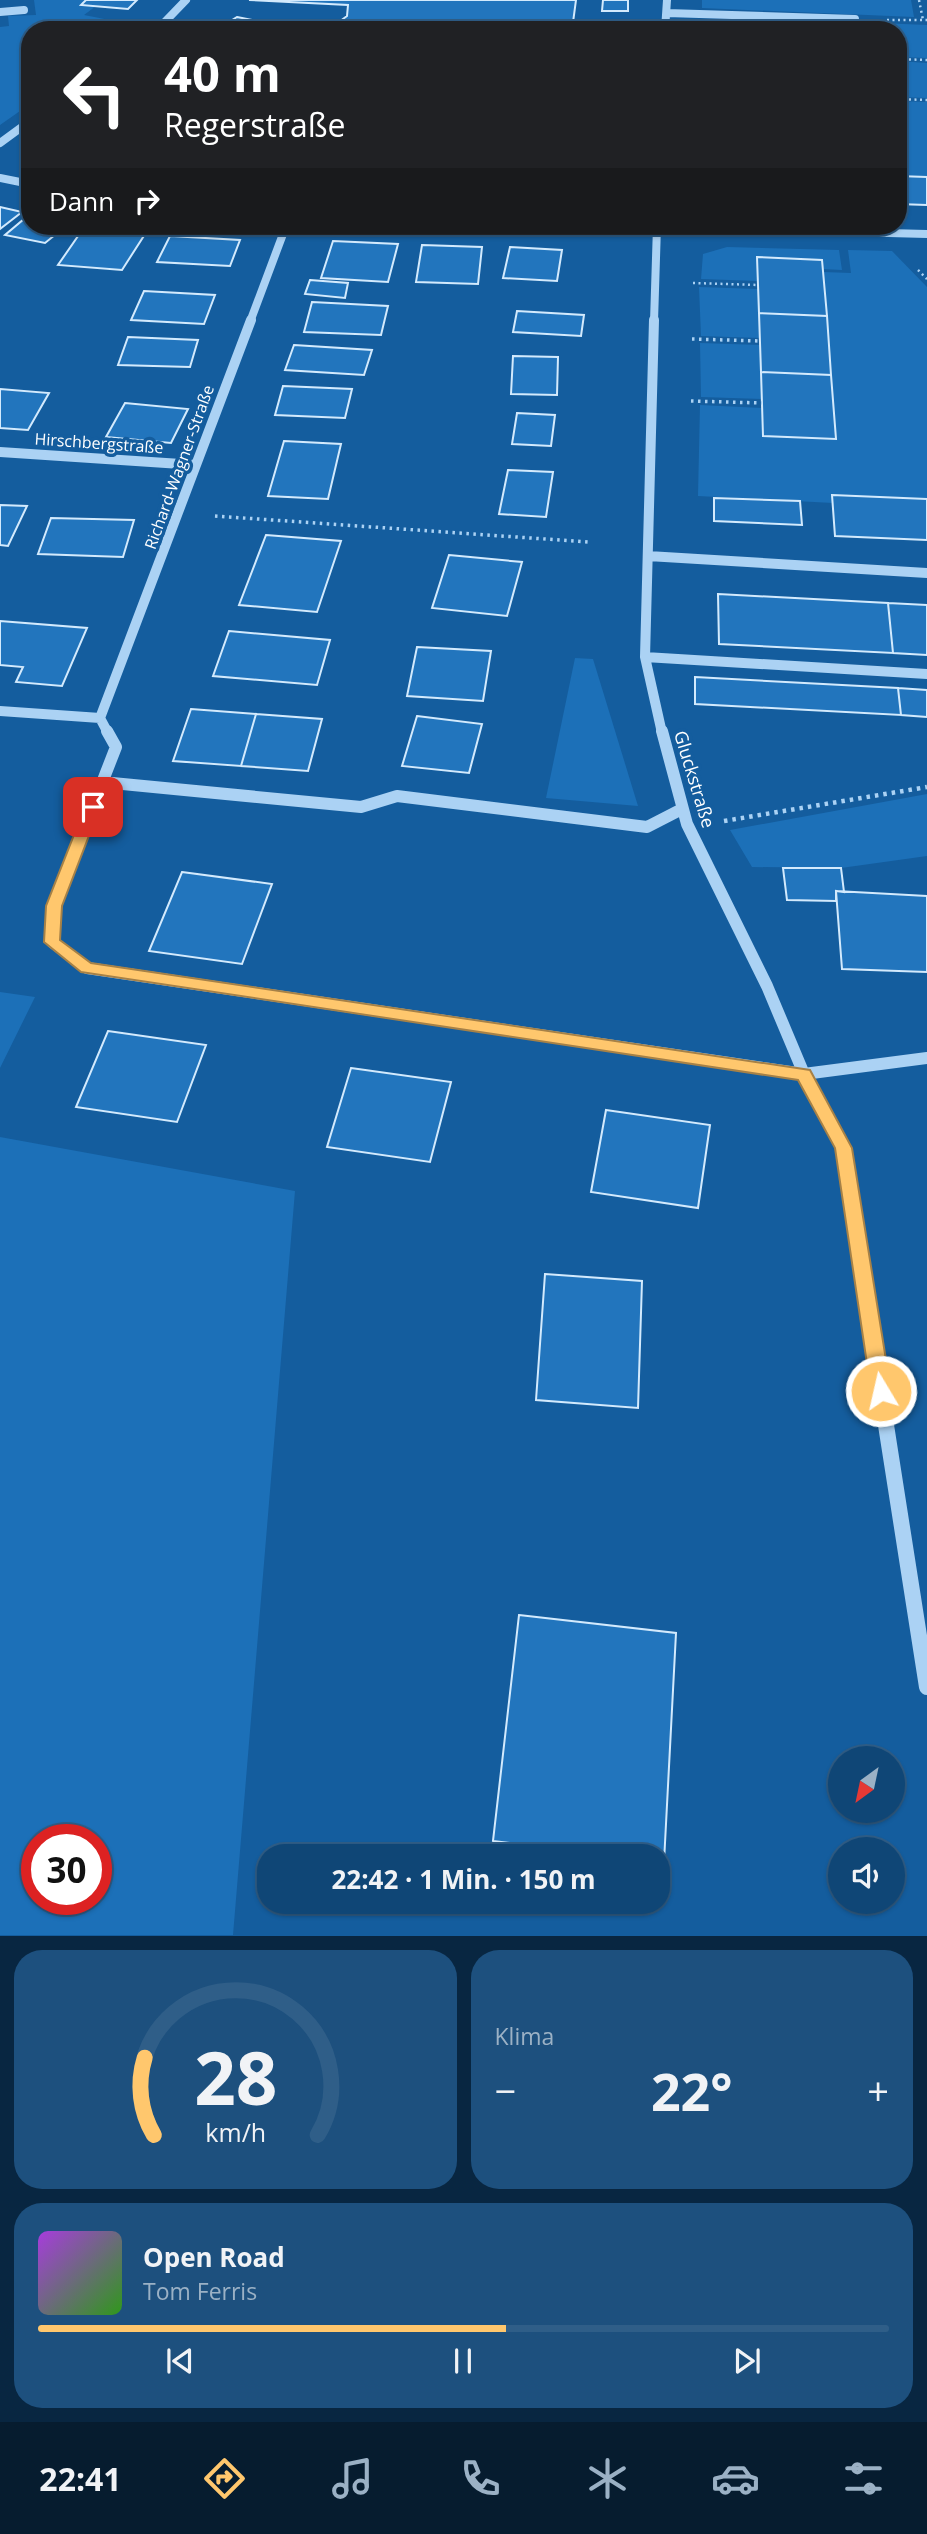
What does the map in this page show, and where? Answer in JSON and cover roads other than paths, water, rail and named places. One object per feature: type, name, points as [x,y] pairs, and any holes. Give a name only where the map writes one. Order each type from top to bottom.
[{"type":"street","points":[[166,21],[186,0]]},
{"type":"street","points":[[666,21],[667,0]]},
{"type":"street","points":[[0,12],[24,10]]},
{"type":"street","points":[[667,13],[855,19]]},
{"type":"street","points":[[0,143],[21,128]]},
{"type":"street","points":[[0,178],[21,182]]},
{"type":"street","points":[[907,233],[927,234]]},
{"type":"street","name":"Richard-Wagner-Straße","points":[[100,718],[180,514],[283,235]]},
{"type":"street","name":"Gluckstraße","points":[[657,235],[645,657],[687,824],[767,986],[804,1074],[843,1148],[927,1687]]},
{"type":"street","name":"Hirschbergstraße","points":[[0,452],[196,465]]},
{"type":"street","points":[[648,556],[927,573]]},
{"type":"street","points":[[645,657],[927,674]]},
{"type":"street","points":[[0,711],[100,718],[116,747],[54,906],[52,942],[87,968],[804,1074],[927,1058]]},
{"type":"street","points":[[102,782],[361,807],[397,796],[647,827],[682,809]]}]
